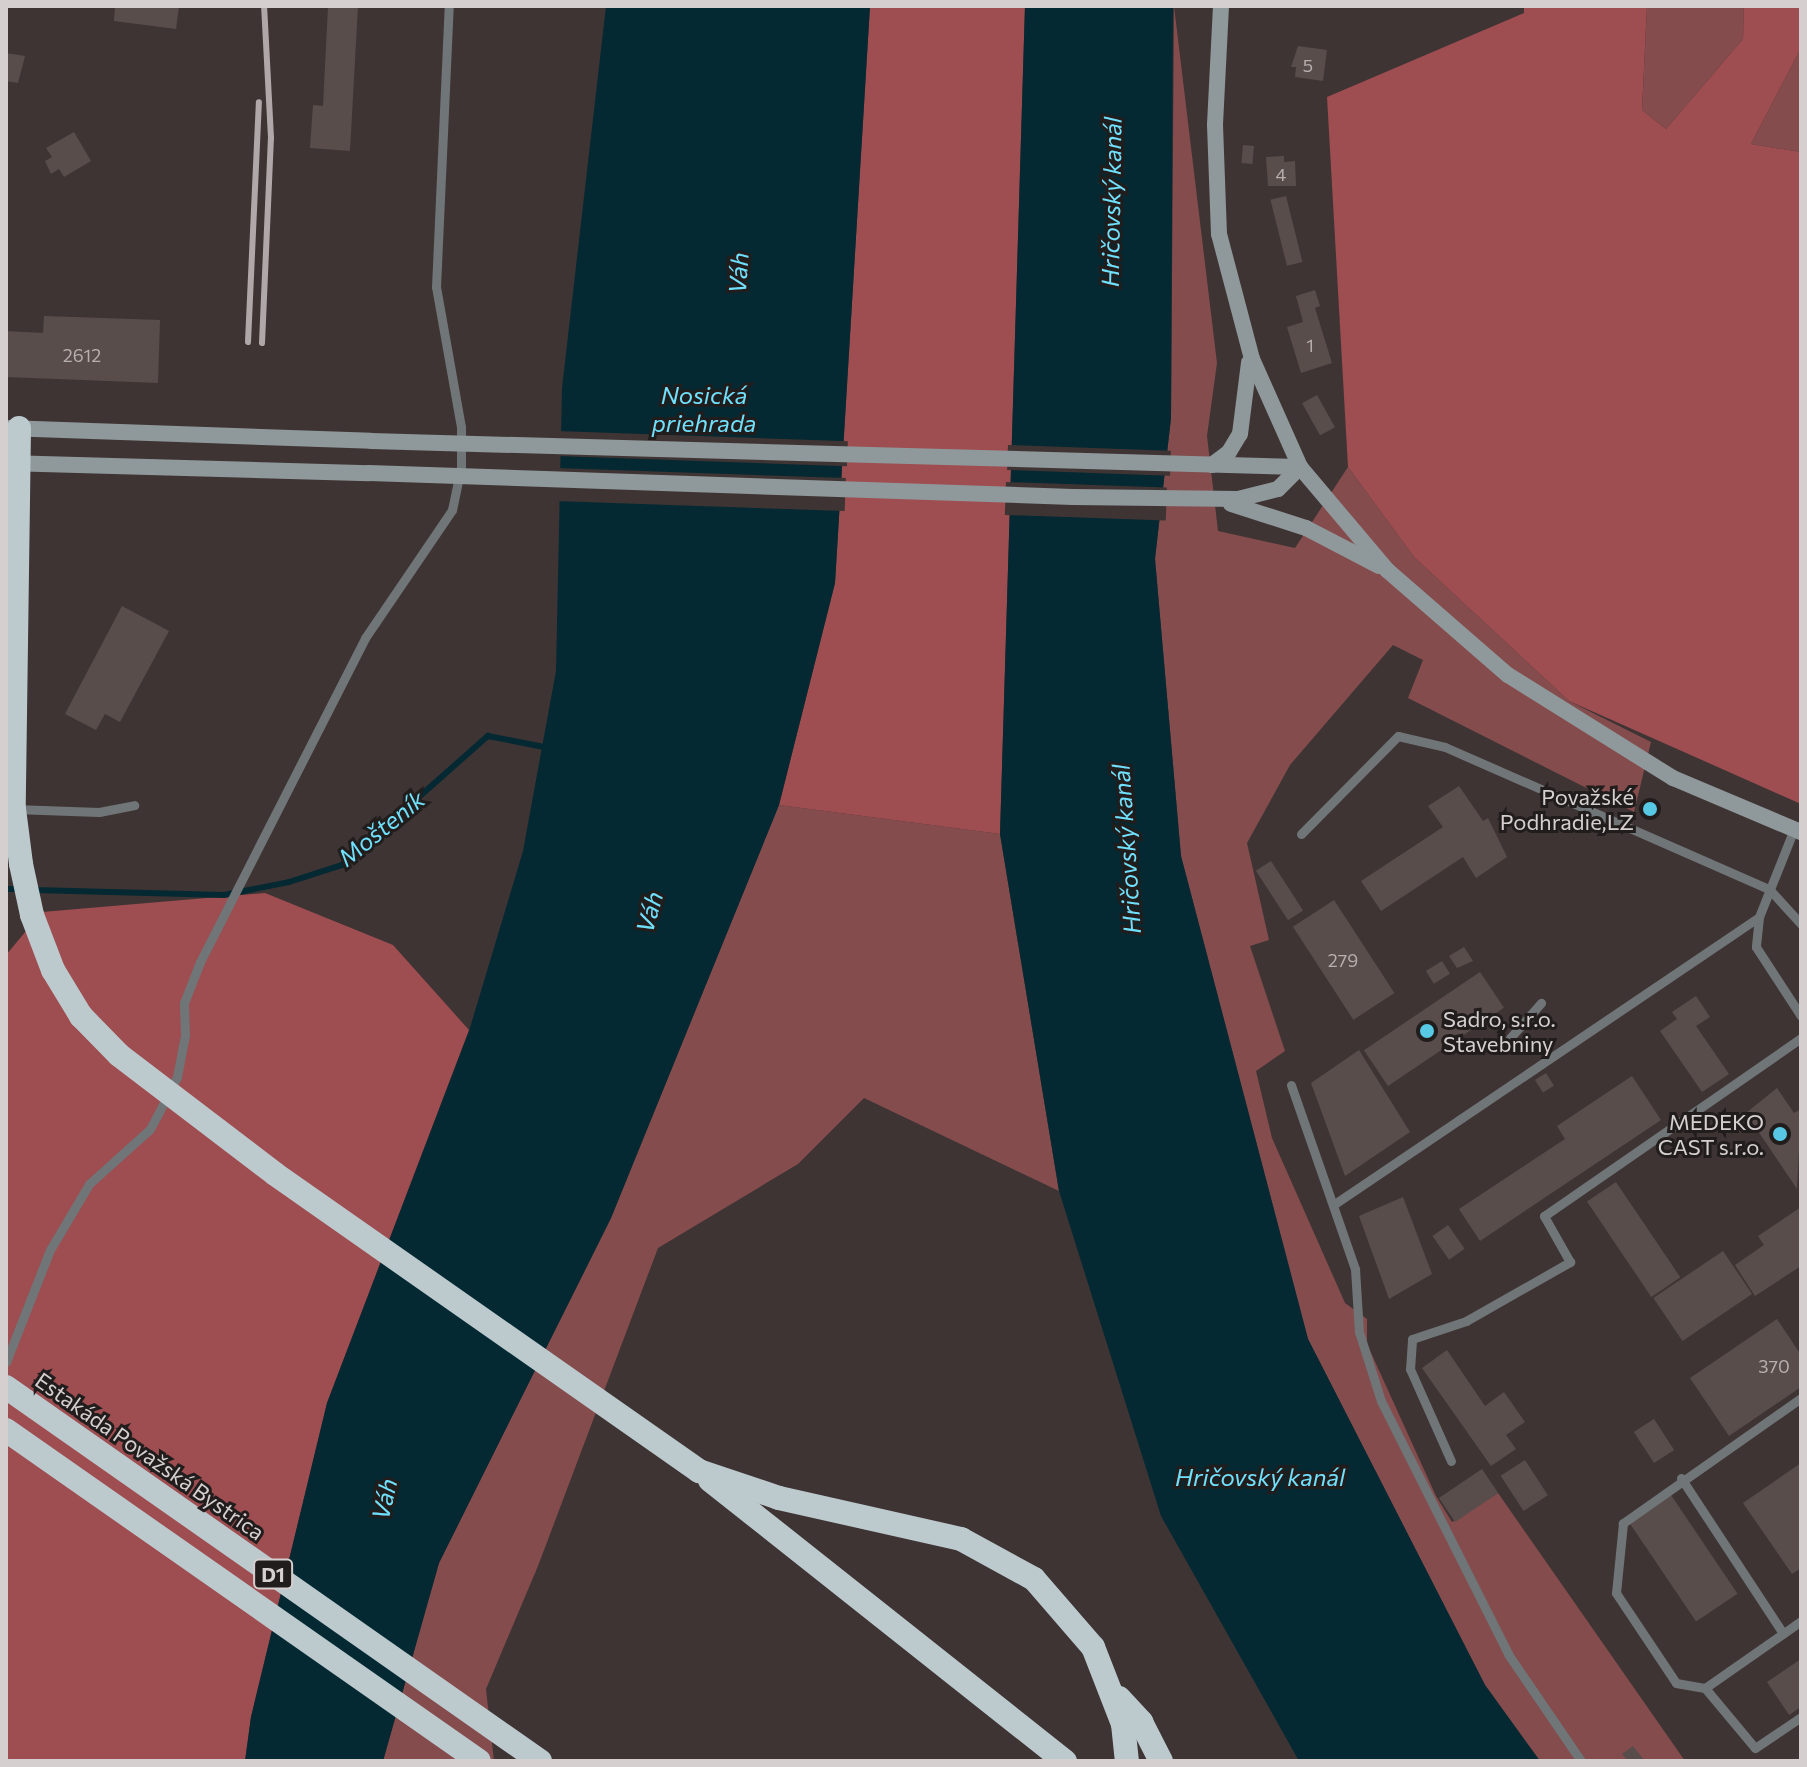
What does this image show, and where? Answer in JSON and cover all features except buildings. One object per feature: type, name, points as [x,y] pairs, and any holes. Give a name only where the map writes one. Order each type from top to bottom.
[{"type":"highway","points":[[12,428],[10,809],[32,915],[67,994],[119,1055],[286,1182],[699,1471],[1065,1761]]},
{"type":"highway","name":"Estakáda Považská Bystrica","points":[[6,1387],[540,1761]]},
{"type":"highway","name":"D1","points":[[6,1430],[479,1761]]},
{"type":"highway","points":[[699,1471],[779,1498],[922,1527],[992,1553],[1034,1579],[1066,1611],[1093,1647],[1112,1690],[1127,1761]]},
{"type":"highway","points":[[1112,1690],[1141,1722],[1161,1761]]},
{"type":"main road","points":[[1221,6],[1217,213],[1250,353],[1276,422],[1300,467],[1387,570],[1508,675],[1586,727],[1673,778],[1798,830]]},
{"type":"main road","points":[[1212,465],[1233,448],[1243,425],[1250,353]]},
{"type":"main road","points":[[12,428],[1300,467]]},
{"type":"main road","points":[[12,463],[1213,501],[1278,489],[1300,467]]},
{"type":"main road","points":[[1213,501],[1306,528],[1387,570]]},
{"type":"lane","points":[[6,1362],[50,1250],[89,1184],[150,1129],[157,1116],[177,1077],[185,1035],[184,1003],[200,962],[365,638],[452,510],[461,467],[461,427],[436,287],[449,6]]},
{"type":"lane","points":[[1301,834],[1398,736],[1445,747],[1770,890],[1801,924]]},
{"type":"lane","points":[[10,809],[99,812],[134,805]]},
{"type":"lane","points":[[1798,830],[1759,917],[1756,947],[1801,1016]]},
{"type":"lane","points":[[1333,1205],[1759,917]]},
{"type":"lane","points":[[1510,1038],[1541,1003]]},
{"type":"lane","points":[[1451,1461],[1410,1369],[1412,1339],[1466,1321],[1570,1262],[1544,1216],[1801,1038]]},
{"type":"lane","points":[[1291,1085],[1358,1283],[1359,1332],[1381,1401],[1508,1654],[1581,1761]]},
{"type":"lane","points":[[1801,1398],[1681,1478],[1623,1523],[1616,1593],[1676,1683],[1705,1688],[1755,1748],[1801,1717]]},
{"type":"lane","points":[[1681,1478],[1783,1633]]},
{"type":"lane","points":[[1705,1688],[1801,1621]]},
{"type":"shaded area","points":[[870,6],[1025,6],[1000,834],[779,805],[835,583]]},
{"type":"shaded area","points":[[1174,6],[1217,363],[1207,436],[1218,531],[1295,548],[1348,467],[1414,557],[1569,701],[1651,742],[1634,812],[1408,698],[1423,660],[1393,645],[1290,765],[1247,843],[1269,940],[1250,946],[1285,1051],[1256,1071],[1272,1138],[1345,1303],[1367,1319],[1367,1344],[1436,1496],[1452,1522],[1498,1493],[1685,1761],[1540,1761],[1485,1685],[1308,1339],[1181,856],[1155,559],[1171,418]]},
{"type":"shaded area","points":[[1524,6],[1647,6],[1642,110],[1666,129],[1743,39],[1744,6],[1801,6],[1801,48],[1751,144],[1801,152],[1801,804],[1569,701],[1414,557],[1348,467],[1327,97],[1524,13]]},
{"type":"shaded area","points":[[1647,6],[1744,6],[1743,39],[1666,129],[1642,110]]},
{"type":"shaded area","points":[[1801,48],[1801,152],[1751,144]]},
{"type":"shaded area","points":[[779,805],[1000,834],[1059,1191],[864,1098],[798,1164],[658,1248],[538,1566],[486,1689],[494,1761],[383,1761],[439,1563],[611,1218]]},
{"type":"shaded area","points":[[265,893],[393,945],[469,1030],[327,1403],[251,1717],[245,1761],[6,1761],[6,955],[42,912]]},
{"type":"water","points":[[606,6],[870,6],[835,583],[779,805],[611,1218],[439,1563],[383,1761],[245,1761],[251,1717],[327,1403],[469,1031],[523,851],[556,671],[562,388]]},
{"type":"water","name":"Hričovský kanál","points":[[1025,6],[1173,6],[1171,418],[1155,559],[1181,856],[1308,1339],[1485,1685],[1540,1761],[1299,1761],[1161,1516],[1059,1191],[1000,834]]},
{"type":"pier","points":[[557,431],[848,441],[847,466],[556,456]]},
{"type":"pier","points":[[1008,445],[1171,451],[1170,476],[1007,470]]},
{"type":"pier","points":[[556,468],[846,478],[845,511],[555,501]]},
{"type":"pier","points":[[1006,482],[1167,488],[1166,521],[1005,515]]},
{"type":"waterway","name":"Mošteník","points":[[34,890],[224,895],[289,882],[342,865],[488,736],[549,748]]},
{"type":"waterway","name":"Mošteník","points":[[6,889],[22,889]]},
{"type":"railway","points":[[262,343],[271,138],[264,6]]},
{"type":"railway","points":[[248,342],[259,102]]},
{"type":"place","name":"Považské Podhradie,LZ","points":[[1650,809]]},
{"type":"place","name":"Sadro, s.r.o. Stavebniny","points":[[1427,1031]]},
{"type":"place","name":"MEDEKO CAST s.r.o.","points":[[1780,1134]]},
{"type":"water label","name":"Váh","points":[[738,273]]},
{"type":"water label","name":"Nosická priehrada","points":[[704,409]]},
{"type":"water label","name":"Váh","points":[[649,912]]},
{"type":"water label","name":"Váh","points":[[384,1499]]}]
